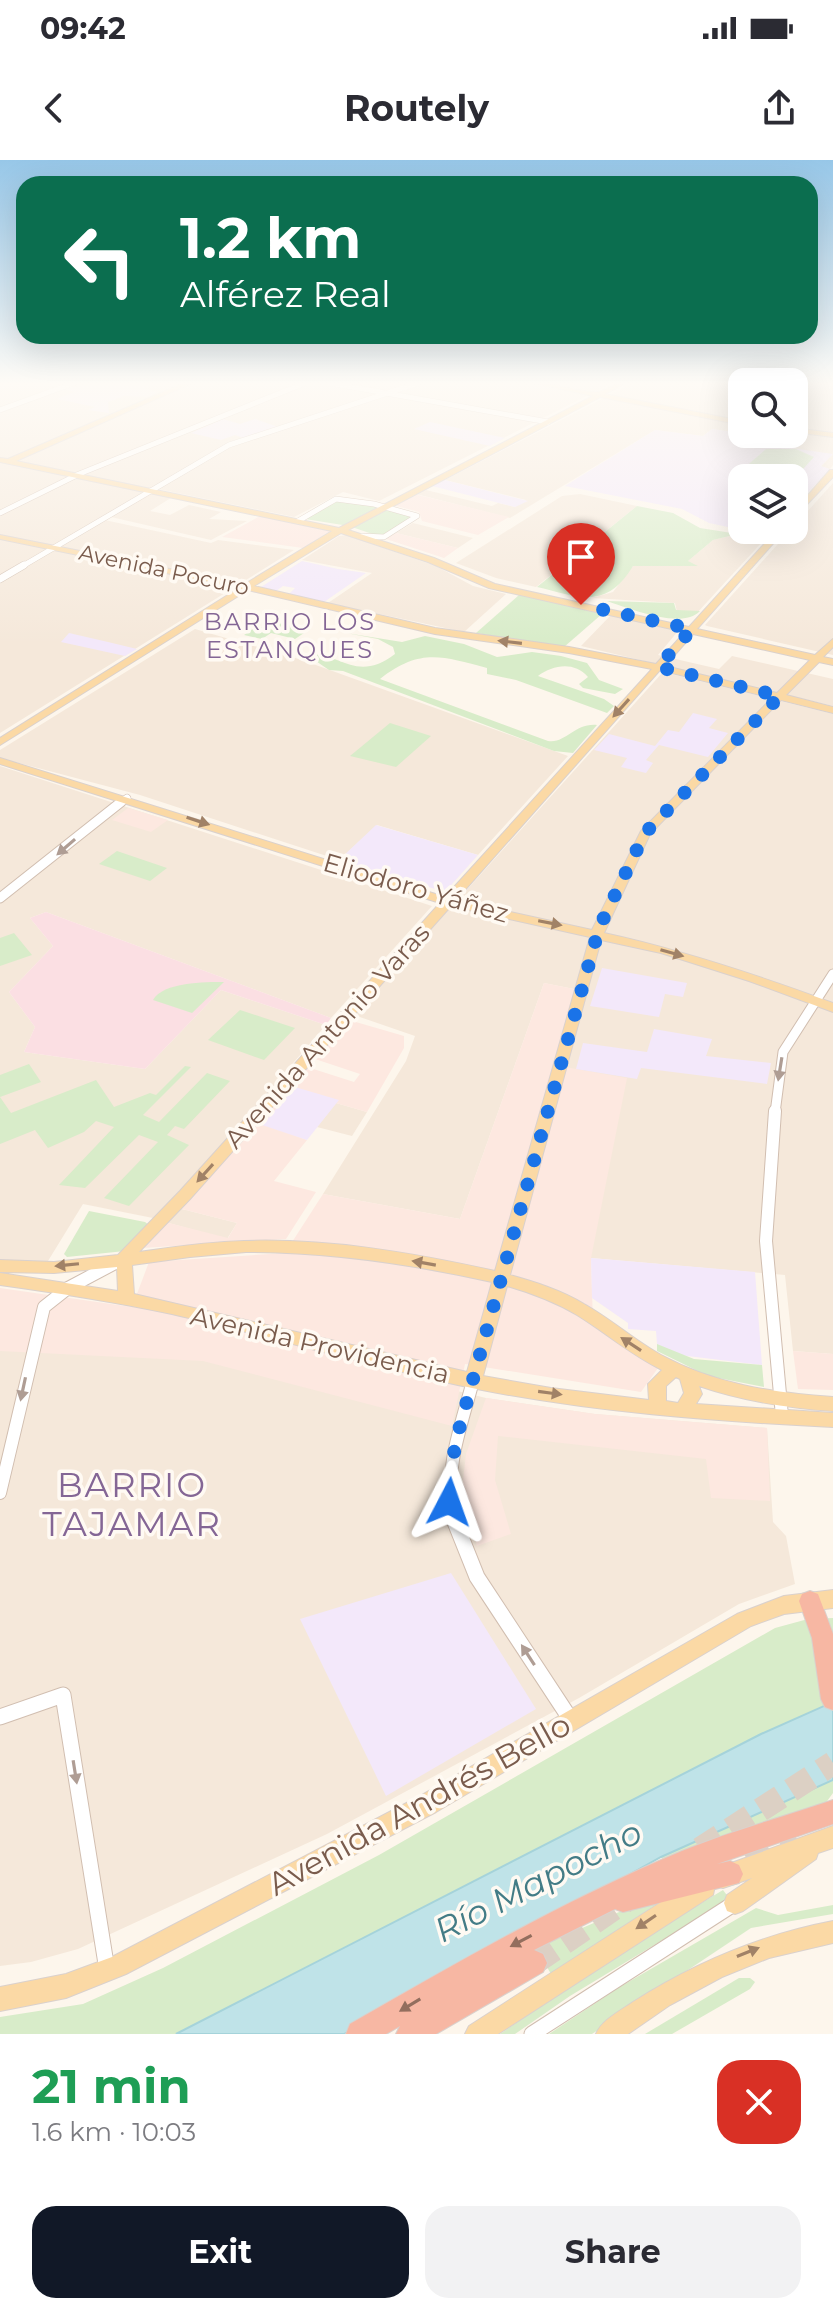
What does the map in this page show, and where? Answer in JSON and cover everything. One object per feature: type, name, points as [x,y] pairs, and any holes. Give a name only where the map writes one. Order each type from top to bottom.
[{"type":"highway","points":[[821,1600],[823,1638],[832,1689]]},
{"type":"highway","points":[[360,2034],[492,1957],[583,1910],[687,1862],[833,1812]]},
{"type":"highway","points":[[583,1910],[730,1874]]},
{"type":"highway","points":[[410,2034],[534,1963]]},
{"type":"main road","points":[[58,470],[378,538],[476,577],[696,625],[833,660]]},
{"type":"main road","points":[[0,742],[339,529],[449,470]]},
{"type":"main road","points":[[808,500],[833,472]]},
{"type":"main road","points":[[339,529],[476,577],[696,625]]},
{"type":"main road","name":"Avenida Pocuro","points":[[0,537],[246,587],[442,632],[559,648],[658,667],[833,710]]},
{"type":"main road","name":"Avenida Antonio Varas","points":[[124,1258],[768,544]]},
{"type":"main road","points":[[473,1381],[597,933],[645,833],[833,642]]},
{"type":"main road","name":"Eliodoro Yáñez","points":[[0,761],[127,798],[448,902],[597,933],[724,968],[833,1008]]},
{"type":"main road","points":[[0,1266],[33,1268],[216,1248],[284,1246],[393,1258],[501,1278],[573,1305],[681,1372],[781,1409]]},
{"type":"main road","points":[[124,1258],[126,1300]]},
{"type":"main road","name":"Avenida Providencia","points":[[0,1279],[126,1300],[473,1381],[684,1408],[781,1409],[833,1404]]},
{"type":"main road","points":[[658,1405],[657,1384],[681,1372]]},
{"type":"main road","points":[[681,1372],[693,1394],[684,1408]]},
{"type":"main road","name":"Avenida Providencia","points":[[781,1409],[833,1420]]},
{"type":"main road","name":"Avenida Andrés Bello","points":[[0,1999],[56,1989],[107,1971],[393,1823],[744,1620],[784,1605],[821,1600]]},
{"type":"main road","points":[[477,2034],[661,1912],[730,1874],[825,1840]]},
{"type":"main road","points":[[735,1903],[825,1840]]},
{"type":"main road","points":[[730,1874],[736,1887],[735,1903]]},
{"type":"main road","points":[[608,2034],[732,1958],[784,1940],[833,1932]]},
{"type":"street","points":[[0,513],[87,470]]},
{"type":"street","points":[[0,579],[187,470]]},
{"type":"street","points":[[299,520],[336,499],[417,516],[378,538],[360,536]]},
{"type":"street","points":[[0,898],[127,798]]},
{"type":"street","points":[[781,1409],[766,1241],[768,1176],[781,1058],[814,1000],[833,974]]},
{"type":"street","points":[[0,1493],[41,1313],[48,1301],[124,1258]]},
{"type":"street","points":[[473,1381],[450,1468],[451,1518],[465,1555],[571,1720]]},
{"type":"street","points":[[0,1717],[63,1695],[107,1971]]},
{"type":"street","points":[[532,2034],[735,1903]]},
{"type":"shaded area","points":[[0,470],[439,470],[379,501],[343,492],[294,517],[153,488],[100,519],[211,543],[218,540],[294,550],[0,733]]},
{"type":"shaded area","points":[[464,470],[588,470],[510,518],[416,494],[426,490],[492,506],[498,503],[515,507],[526,500],[445,480]]},
{"type":"shaded area","points":[[590,470],[728,470],[728,527],[709,523],[682,509],[565,486]]},
{"type":"shaded area","points":[[808,470],[829,470],[808,492]]},
{"type":"shaded area","points":[[445,480],[528,501],[515,507],[432,486]]},
{"type":"shaded area","points":[[833,483],[833,655],[705,625],[778,544],[808,544],[808,511]]},
{"type":"shaded area","points":[[152,493],[174,496],[150,511],[170,515],[189,505],[221,512],[209,519],[247,521],[211,540],[111,517]]},
{"type":"shaded area","points":[[414,494],[509,517],[478,535],[422,521],[419,512],[393,505]]},
{"type":"shaded area","points":[[580,494],[637,506],[536,587],[496,578],[456,563],[562,496]]},
{"type":"shaded area","points":[[260,516],[330,531],[303,548],[222,537]]},
{"type":"shaded area","points":[[413,523],[473,538],[458,548],[396,533]]},
{"type":"shaded area","points":[[396,533],[458,548],[444,558],[386,539]]},
{"type":"shaded area","points":[[346,535],[436,566],[473,586],[506,594],[464,632],[328,603],[372,573],[302,560],[339,536]]},
{"type":"shaded area","points":[[728,536],[728,544],[760,544],[696,614],[677,612],[675,603],[592,598],[613,592],[633,566],[693,566],[688,561],[713,540]]},
{"type":"shaded area","points":[[302,561],[366,573],[324,602],[289,594],[295,588],[283,586],[276,591],[261,587]]},
{"type":"shaded area","points":[[611,615],[679,630],[658,655],[719,669],[732,656],[833,679],[833,706],[581,646]]},
{"type":"shaded area","points":[[195,629],[302,660],[568,756],[478,855],[377,825],[339,860],[140,795],[0,758],[0,750]]},
{"type":"shaded area","points":[[69,633],[137,649],[125,656],[61,642]]},
{"type":"shaded area","points":[[663,672],[833,714],[833,1354],[793,1351],[785,1275],[591,1258],[591,1263],[512,1251],[584,991],[544,983],[460,1219],[323,1194],[406,1061],[415,1036],[354,1015]]},
{"type":"shaded area","points":[[693,713],[717,719],[709,728],[728,733],[708,757],[659,745],[646,760],[653,763],[646,773],[621,767],[627,758],[594,750],[609,734],[655,746],[668,730],[679,732]]},
{"type":"shaded area","points":[[0,766],[432,906],[331,1018],[46,912],[30,918],[53,946],[9,992],[35,1027],[24,1052],[145,1069],[221,990],[326,1025],[158,1219],[83,1204],[48,1261],[0,1261]]},
{"type":"shaded area","points":[[128,808],[168,820],[151,832],[112,820]]},
{"type":"shaded area","points":[[376,825],[478,855],[445,892],[339,860]]},
{"type":"shaded area","points":[[46,912],[331,1018],[326,1025],[221,990],[145,1069],[24,1052],[35,1027],[9,992],[53,946],[30,918]]},
{"type":"shaded area","points":[[602,968],[687,983],[683,997],[665,994],[659,1017],[590,1006]]},
{"type":"shaded area","points":[[544,983],[584,991],[565,1067],[627,1078],[591,1258],[593,1323],[658,1368],[641,1392],[465,1364],[452,1426],[203,1361],[0,1351],[0,1288],[132,1307],[149,1262],[285,1253],[323,1194],[460,1219]]},
{"type":"shaded area","points":[[349,1020],[404,1036],[404,1048],[367,1112],[336,1103],[338,1101],[263,1124],[307,1140],[274,1181],[316,1192],[286,1239],[142,1248],[165,1222],[228,1238],[237,1223],[178,1208],[304,1066],[354,1082],[360,1074],[312,1058]]},
{"type":"shaded area","points":[[654,1029],[712,1039],[706,1056],[771,1063],[767,1084],[641,1068],[637,1079],[576,1069],[583,1043],[647,1052]]},
{"type":"shaded area","points":[[295,1087],[339,1100],[307,1140],[262,1125]]},
{"type":"shaded area","points":[[336,1103],[367,1112],[352,1136],[317,1127]]},
{"type":"shaded area","points":[[178,1208],[237,1223],[227,1239],[165,1222]]},
{"type":"shaded area","points":[[591,1258],[755,1272],[762,1365],[679,1355],[657,1344],[656,1331],[628,1329],[628,1323],[592,1298]]},
{"type":"shaded area","points":[[0,1294],[323,1358],[486,1398],[595,1414],[767,1428],[773,1522],[786,1536],[795,1584],[739,1604],[579,1698],[327,1834],[78,1949],[31,1962],[0,1966]]},
{"type":"shaded area","points":[[793,1351],[833,1354],[833,1390],[798,1389]]},
{"type":"shaded area","points":[[486,1398],[595,1414],[767,1428],[770,1501],[711,1498],[706,1459],[498,1436],[495,1480],[511,1534],[477,1546],[462,1489],[466,1454]]},
{"type":"shaded area","points":[[451,1573],[536,1709],[386,1796],[300,1619]]},
{"type":"green space","points":[[335,501],[373,505],[415,516],[381,537],[349,526],[305,519]]},
{"type":"green space","points":[[637,506],[673,513],[700,528],[728,532],[728,536],[713,540],[688,561],[698,566],[633,566],[622,581],[600,595],[576,596],[537,587]]},
{"type":"green space","points":[[519,595],[602,614],[564,647],[476,633]]},
{"type":"green space","points":[[607,601],[674,603],[676,610],[700,611],[681,619],[669,618]]},
{"type":"green space","points":[[281,621],[310,629],[295,639],[271,633],[262,639],[244,635],[257,626],[273,630]]},
{"type":"green space","points":[[346,633],[402,642],[425,636],[464,644],[497,657],[532,652],[561,656],[587,663],[599,680],[623,689],[615,694],[583,688],[579,684],[588,677],[570,667],[557,667],[538,676],[604,699],[614,706],[607,713],[516,680],[487,674],[487,668],[443,658],[431,657],[407,663],[380,679],[548,741],[560,739],[582,727],[597,725],[573,753],[554,751],[343,671],[329,670],[307,655],[369,666],[395,654],[393,647],[378,639]]},
{"type":"green space","points":[[390,723],[431,736],[396,767],[350,756]]},
{"type":"green space","points":[[117,851],[167,868],[150,881],[99,864]]},
{"type":"green space","points":[[14,933],[32,955],[0,966],[0,938]]},
{"type":"green space","points":[[224,982],[192,1013],[153,1000],[175,986]]},
{"type":"green space","points":[[240,1010],[295,1028],[264,1060],[208,1040]]},
{"type":"green space","points":[[29,1064],[41,1082],[0,1097],[0,1075]]},
{"type":"green space","points":[[185,1066],[191,1067],[143,1115],[159,1122],[207,1073],[230,1081],[184,1129],[175,1126],[167,1135],[189,1145],[129,1206],[104,1198],[158,1142],[139,1135],[85,1188],[59,1185],[114,1127],[96,1121],[84,1132],[48,1148],[35,1130],[0,1144],[0,1097],[11,1113],[96,1080],[114,1107],[150,1093],[156,1095]]},
{"type":"green space","points":[[89,1211],[145,1222],[150,1226],[125,1251],[67,1257],[64,1254]]},
{"type":"green space","points":[[657,1344],[694,1359],[762,1365],[764,1387],[708,1376],[657,1351]]},
{"type":"green space","points":[[833,1618],[833,1793],[822,1808],[664,1861],[661,1857],[787,1799],[689,1834],[344,2034],[0,2034],[0,2017],[83,2004],[163,1968],[379,1855],[775,1628],[808,1619]]},
{"type":"green space","points":[[723,1890],[729,1898],[722,1904],[570,1996],[515,2034],[500,2034],[627,1948]]},
{"type":"green space","points":[[666,1898],[551,1974],[536,1948],[633,1906]]},
{"type":"green space","points":[[833,1905],[833,1914],[751,1928],[592,2034],[549,2034],[618,1988],[756,1908],[778,1915]]},
{"type":"green space","points":[[739,1978],[750,1978],[755,1982],[750,1989],[672,2034],[645,2034]]},
{"type":"water","name":"Río Mapocho","points":[[833,1702],[833,1780],[661,1857],[344,2034],[176,2034],[761,1734]]},
{"type":"tunnel","points":[[700,1849],[833,1763]]},
{"type":"tunnel","points":[[749,1862],[793,1833]]},
{"type":"tunnel","points":[[534,1963],[625,1901]]},
{"type":"district","name":"BARRIO LOS ESTANQUES","points":[[290,635]]},
{"type":"district","name":"BARRIO TAJAMAR","points":[[132,1504]]},
{"type":"route","points":[[449,1502],[448,1486],[455,1444],[599,928],[645,833],[780,696],[658,667],[692,629],[581,605]]}]
